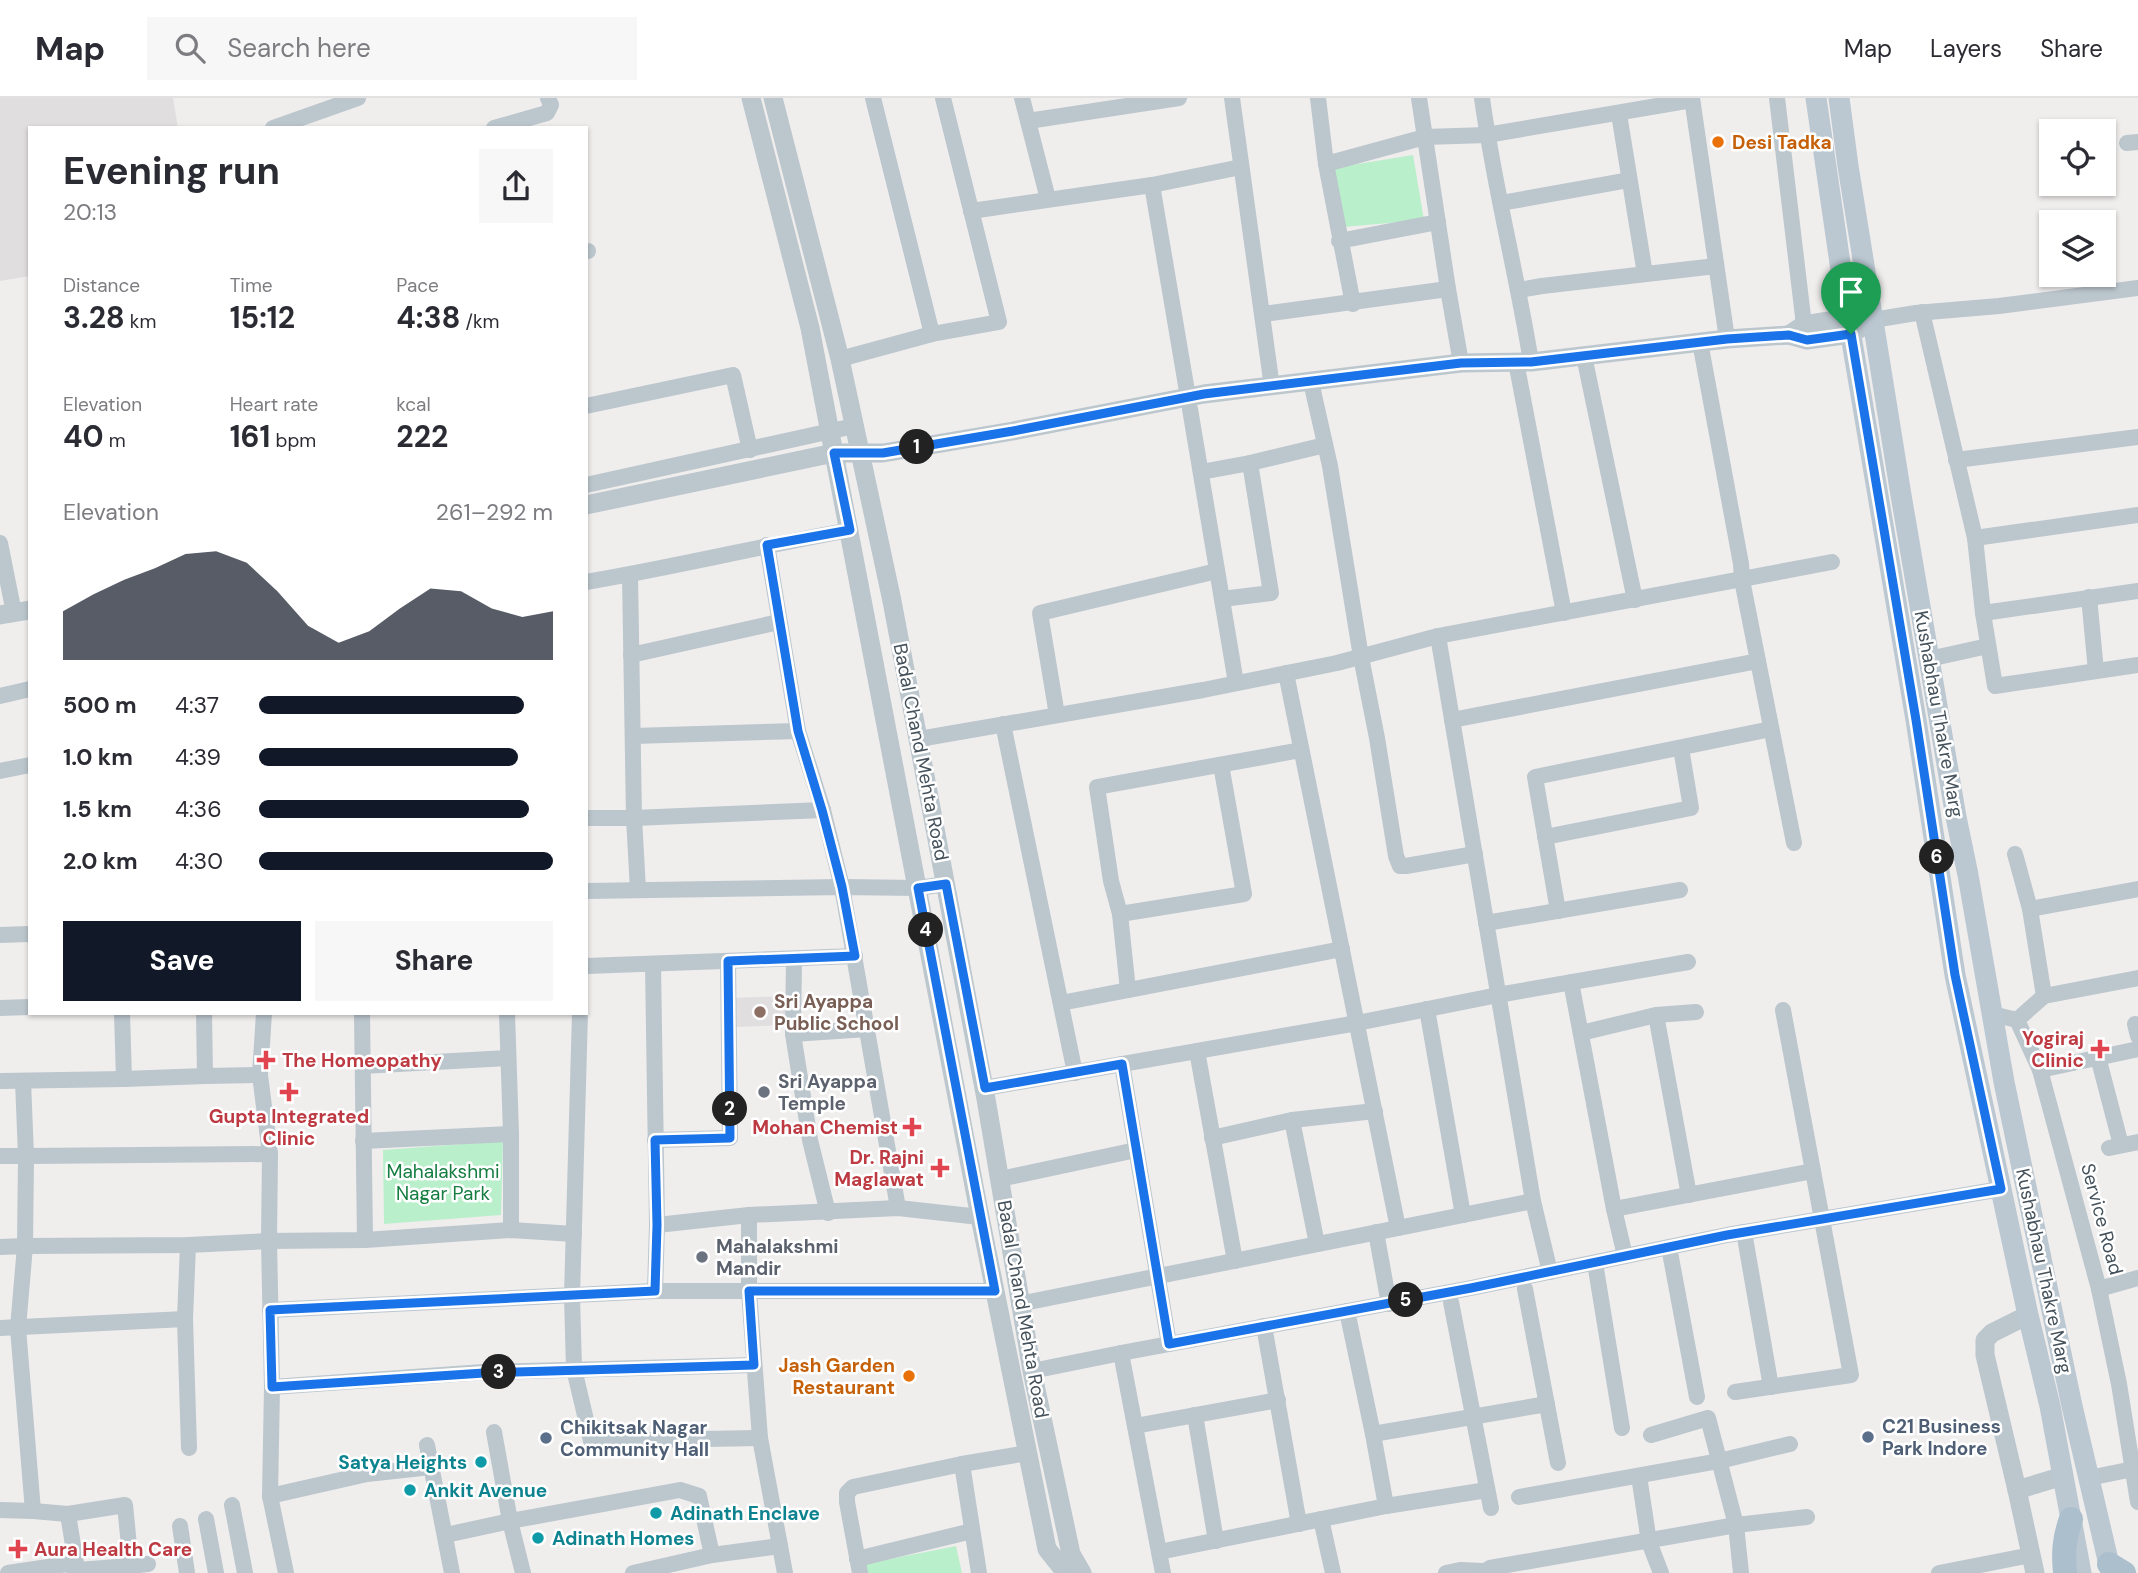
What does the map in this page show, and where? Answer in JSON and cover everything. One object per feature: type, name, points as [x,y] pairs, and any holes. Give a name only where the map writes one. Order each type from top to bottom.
[{"type":"main road","name":"Kushabhau Thakre Marg","points":[[1816,98],[1850,326],[1916,720],[1955,975],[2050,1406],[2081,1573]]},
{"type":"main road","name":"Kushabhau Thakre Marg","points":[[1839,98],[1929,659],[1992,1014],[2089,1478],[2115,1570]]},
{"type":"main road","points":[[2065,1573],[2064,1538],[2071,1519]]},
{"type":"street","points":[[279,126],[358,98]]},
{"type":"street","points":[[501,126],[547,113],[551,105],[548,98]]},
{"type":"street","points":[[751,98],[802,294],[850,530],[980,1217],[1047,1549],[1066,1573]]},
{"type":"street","name":"Badal Chand Mehta Road","points":[[773,98],[840,359],[919,739],[985,1088],[1032,1371],[1071,1554],[1083,1573]]},
{"type":"street","points":[[873,98],[932,334]]},
{"type":"street","points":[[840,359],[932,334],[999,322],[943,98]]},
{"type":"street","points":[[1022,98],[1048,199]]},
{"type":"street","points":[[1028,121],[1141,101],[1179,98]]},
{"type":"street","points":[[1232,98],[1272,387]]},
{"type":"street","points":[[1318,98],[1339,241],[1353,304]]},
{"type":"street","points":[[1419,98],[1461,363]]},
{"type":"street","points":[[1482,98],[1519,290],[1523,362],[1563,613]]},
{"type":"street","points":[[1777,98],[1797,330],[1807,340],[1873,320],[1922,312],[1999,306],[2138,288]]},
{"type":"street","points":[[1326,164],[1425,137],[1487,135],[1619,114],[1692,99],[1727,339]]},
{"type":"street","points":[[1619,114],[1645,274]]},
{"type":"street","points":[[971,211],[1152,185],[1241,167]]},
{"type":"street","points":[[1501,203],[1629,180]]},
{"type":"street","points":[[1152,185],[1236,683]]},
{"type":"street","points":[[1339,241],[1438,222]]},
{"type":"street","points":[[1519,290],[1717,266]]},
{"type":"street","points":[[1263,314],[1353,304],[1448,289]]},
{"type":"street","points":[[1922,312],[1975,538],[1983,613],[1995,686],[2138,665]]},
{"type":"street","points":[[588,505],[834,453],[883,453],[1272,387],[1461,363],[1523,362],[1797,330]]},
{"type":"street","points":[[1700,342],[1742,580],[1794,843]]},
{"type":"street","points":[[1584,356],[1635,600]]},
{"type":"street","points":[[588,406],[733,375],[750,450]]},
{"type":"street","points":[[1311,382],[1325,445],[1396,856],[1400,866],[1475,854]]},
{"type":"street","points":[[588,485],[854,426]]},
{"type":"street","points":[[1956,460],[2138,438]]},
{"type":"street","points":[[1201,472],[1325,445]]},
{"type":"street","points":[[1222,599],[1271,593],[1250,463]]},
{"type":"street","points":[[1975,538],[2138,515]]},
{"type":"street","points":[[588,582],[850,530]]},
{"type":"street","points":[[0,542],[15,613]]},
{"type":"street","points":[[767,545],[798,731],[842,887],[898,1208]]},
{"type":"street","points":[[919,739],[1236,683],[1361,657],[1438,636],[1832,562]]},
{"type":"street","points":[[1056,715],[1040,613],[1217,571]]},
{"type":"street","points":[[630,575],[634,818],[638,890]]},
{"type":"street","points":[[1983,613],[2138,591]]},
{"type":"street","points":[[2089,597],[2096,671]]},
{"type":"street","points":[[631,655],[779,622]]},
{"type":"street","points":[[1438,636],[1533,1201],[1550,1272]]},
{"type":"street","points":[[1929,659],[1989,646]]},
{"type":"street","points":[[1452,720],[1758,661]]},
{"type":"street","points":[[1286,673],[1398,1228]]},
{"type":"street","points":[[0,696],[28,689]]},
{"type":"street","points":[[1003,724],[1075,1073]]},
{"type":"street","points":[[1558,911],[1535,777],[1771,729]]},
{"type":"street","points":[[633,736],[798,731]]},
{"type":"street","points":[[1545,837],[1691,808],[1681,748]]},
{"type":"street","points":[[1128,990],[1120,914],[1111,881],[1097,787],[1301,750]]},
{"type":"street","points":[[0,771],[28,765]]},
{"type":"street","points":[[1120,914],[1244,894],[1221,765]]},
{"type":"street","points":[[588,818],[822,810]]},
{"type":"street","points":[[2015,854],[2030,909],[2044,996]]},
{"type":"street","points":[[588,891],[918,888],[946,884]]},
{"type":"street","points":[[2030,909],[2138,889]]},
{"type":"street","points":[[1486,923],[1679,890]]},
{"type":"street","points":[[0,935],[28,934]]},
{"type":"street","points":[[1061,1003],[1342,949]]},
{"type":"street","points":[[588,966],[855,956]]},
{"type":"street","points":[[794,959],[793,1034],[810,1140],[828,1213]]},
{"type":"street","points":[[655,1140],[730,1138],[728,961]]},
{"type":"street","points":[[985,1088],[1688,962]]},
{"type":"street","points":[[653,964],[657,1225],[655,1291]]},
{"type":"street","points":[[1992,1014],[2017,1020],[2044,996],[2138,978]]},
{"type":"street","points":[[1572,982],[1625,1256]]},
{"type":"street","points":[[0,1008],[28,1007]]},
{"type":"street","points":[[1427,1009],[1463,1215]]},
{"type":"street","points":[[1735,1392],[1851,1375],[1783,1010]]},
{"type":"street","points":[[1581,1033],[1656,1015],[1696,1012]]},
{"type":"street","points":[[122,1015],[124,1079]]},
{"type":"street","points":[[204,1015],[205,1076]]},
{"type":"street","points":[[264,1015],[260,1075],[270,1154],[270,1496],[286,1573]]},
{"type":"street","points":[[362,1015],[365,1240]]},
{"type":"street","points":[[507,1015],[511,1230]]},
{"type":"street","points":[[580,1015],[572,1296],[574,1369],[591,1441],[760,1438]]},
{"type":"street","points":[[1656,1015],[1689,1195]]},
{"type":"street","name":"Service Road","points":[[2017,1020],[2040,1070],[2099,1289],[2119,1384],[2138,1502]]},
{"type":"street","points":[[793,1034],[867,1029]]},
{"type":"street","points":[[2040,1070],[2138,1049]]},
{"type":"street","points":[[1197,1051],[1235,1261]]},
{"type":"street","points":[[2098,1057],[2115,1147],[2138,1142]]},
{"type":"street","points":[[362,1066],[508,1058]]},
{"type":"street","points":[[1122,1064],[1169,1344]]},
{"type":"street","points":[[0,1081],[260,1075]]},
{"type":"street","points":[[23,1081],[25,1246],[18,1328],[33,1511]]},
{"type":"street","points":[[1212,1138],[1292,1120],[1375,1111]]},
{"type":"street","points":[[1292,1120],[1317,1244]]},
{"type":"street","points":[[363,1141],[511,1134]]},
{"type":"street","points":[[1000,1178],[1136,1150]]},
{"type":"street","points":[[0,1156],[270,1154]]},
{"type":"street","points":[[1614,1209],[1813,1171]]},
{"type":"street","points":[[1032,1371],[1389,1304],[1744,1232],[2001,1189]]},
{"type":"street","points":[[1020,1304],[1533,1201]]},
{"type":"street","points":[[657,1225],[749,1215],[898,1208],[980,1217]]},
{"type":"street","points":[[749,1215],[749,1291],[760,1438],[785,1573]]},
{"type":"street","points":[[0,1247],[365,1240],[511,1230],[574,1234]]},
{"type":"street","points":[[1744,1232],[1771,1387]]},
{"type":"street","points":[[1376,1233],[1389,1304]]},
{"type":"street","points":[[188,1245],[186,1319],[189,1448]]},
{"type":"street","points":[[1669,1247],[1697,1397]]},
{"type":"street","points":[[1595,1263],[1622,1428]]},
{"type":"street","points":[[2099,1289],[2138,1278]]},
{"type":"street","points":[[1525,1289],[1558,1463]]},
{"type":"street","points":[[270,1310],[655,1291],[995,1291]]},
{"type":"street","points":[[1451,1302],[1491,1508]]},
{"type":"street","points":[[1347,1311],[1386,1506]]},
{"type":"street","points":[[1939,1573],[2033,1564],[1985,1355],[1986,1340],[1992,1333],[2028,1315]]},
{"type":"street","points":[[0,1328],[186,1319]]},
{"type":"street","points":[[1264,1326],[1300,1524]]},
{"type":"street","points":[[1121,1353],[1163,1573]]},
{"type":"street","points":[[272,1387],[484,1373],[754,1365]]},
{"type":"street","points":[[1135,1426],[1278,1400]]},
{"type":"street","points":[[1373,1434],[1547,1404]]},
{"type":"street","points":[[1195,1415],[1216,1541]]},
{"type":"street","points":[[1651,1435],[1708,1418],[1736,1525],[1741,1573]]},
{"type":"street","points":[[494,1432],[510,1521],[523,1573]]},
{"type":"street","points":[[1519,1497],[1719,1461],[1790,1444]]},
{"type":"street","points":[[427,1445],[452,1573]]},
{"type":"street","points":[[972,1531],[859,1566],[842,1496],[853,1487],[1028,1453]]},
{"type":"street","points":[[962,1464],[979,1573]]},
{"type":"street","points":[[270,1496],[367,1474],[431,1466]]},
{"type":"street","points":[[2089,1478],[2133,1468]]},
{"type":"street","points":[[1639,1476],[1649,1542],[1661,1573]]},
{"type":"street","points":[[2017,1490],[2063,1476]]},
{"type":"street","points":[[446,1535],[680,1490],[699,1496],[712,1555]]},
{"type":"street","points":[[1159,1552],[1386,1506],[1487,1490]]},
{"type":"street","points":[[0,1510],[68,1514],[125,1505],[131,1566]]},
{"type":"street","points":[[232,1505],[245,1573]]},
{"type":"street","points":[[68,1514],[77,1572]]},
{"type":"street","points":[[1446,1573],[1460,1570],[1482,1572],[1490,1568],[1736,1525],[1807,1517]]},
{"type":"street","points":[[206,1519],[216,1573]]},
{"type":"street","points":[[1321,1519],[1333,1573]]},
{"type":"street","points":[[180,1526],[187,1573]]},
{"type":"street","points":[[633,1573],[712,1555],[780,1546]]},
{"type":"street","points":[[8,1573],[68,1564],[77,1572],[148,1564]]},
{"type":"shaded area","points":[[0,98],[173,98],[178,126],[28,126],[28,276],[0,281]]},
{"type":"shaded area","name":"Sri Ayappa Public School","points":[[787,996],[790,1025],[734,1027],[731,998]]},
{"type":"green space","points":[[1413,155],[1424,220],[1343,227],[1333,168]]},
{"type":"green space","name":"Mahalakshmi Nagar Park","points":[[503,1141],[501,1215],[384,1224],[383,1150]]},
{"type":"green space","points":[[956,1546],[962,1573],[867,1573],[865,1564]]},
{"type":"place","name":"Desi Tadka","points":[[1718,142]]},
{"type":"place","name":"Sri Ayappa Public School","points":[[760,1012]]},
{"type":"place","name":"Yogiraj Clinic","points":[[2100,1049]]},
{"type":"place","name":"The Homeopathy","points":[[266,1060]]},
{"type":"place","name":"Gupta Integrated Clinic","points":[[289,1092]]},
{"type":"place","name":"Sri Ayappa Temple","points":[[764,1092]]},
{"type":"place","name":"Mohan Chemist","points":[[912,1127]]},
{"type":"place","name":"Dr. Rajni Maglawat","points":[[940,1168]]},
{"type":"place","name":"Mahalakshmi Mandir","points":[[702,1257]]},
{"type":"place","name":"Jash Garden Restaurant","points":[[909,1376]]},
{"type":"place","name":"C21 Business Park Indore","points":[[1868,1437]]},
{"type":"place","name":"Chikitsak Nagar Community Hall","points":[[546,1438]]},
{"type":"place","name":"Satya Heights","points":[[481,1462]]},
{"type":"place","name":"Ankit Avenue","points":[[410,1490]]},
{"type":"place","name":"Adinath Enclave","points":[[656,1513]]},
{"type":"place","name":"Adinath Homes","points":[[538,1538]]},
{"type":"place","name":"Aura Health Care","points":[[18,1549]]},
{"type":"route","points":[[1851,334],[1916,720],[1955,975],[2001,1189],[1727,1235],[1471,1288],[1169,1344],[1122,1064],[985,1088],[946,884],[918,888],[995,1291],[749,1291],[754,1365],[484,1373],[272,1387],[270,1310],[655,1291],[655,1140],[730,1138],[728,961],[855,956],[842,887],[798,731],[767,545],[850,530],[834,453],[883,453],[1204,394],[1461,363],[1531,362],[1727,339],[1789,335],[1807,340],[1851,334]]}]
